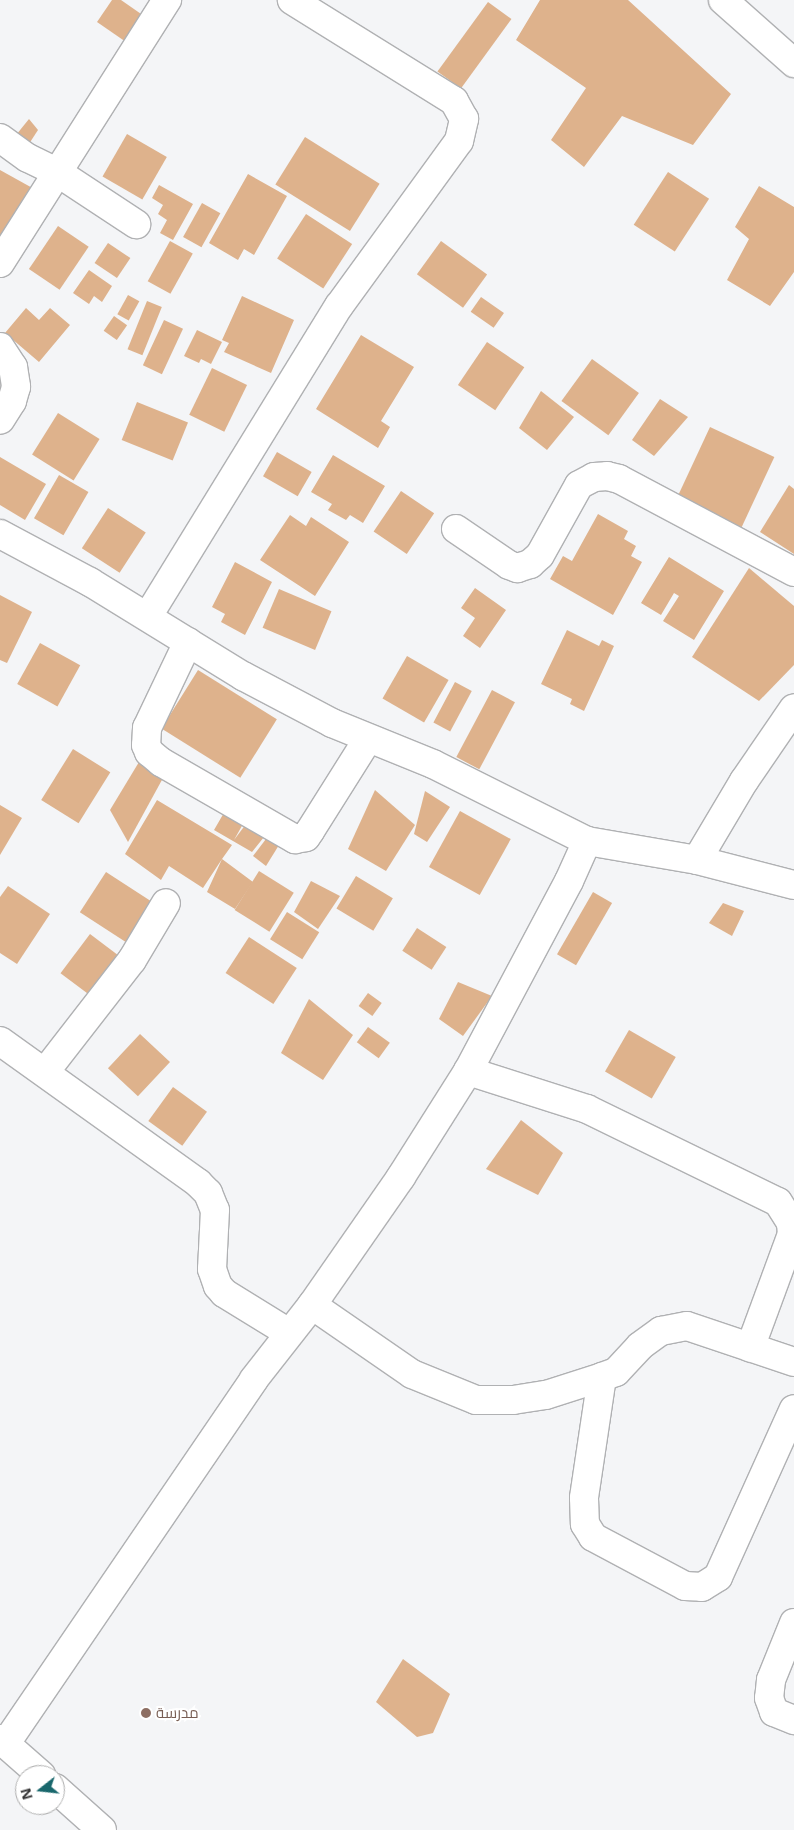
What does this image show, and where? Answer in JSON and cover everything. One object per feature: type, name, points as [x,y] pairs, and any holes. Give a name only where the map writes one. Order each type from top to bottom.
[{"type":"street","points":[[0,263],[167,0]]},
{"type":"street","points":[[148,616],[339,306],[459,140],[464,119],[454,101],[292,0]]},
{"type":"street","points":[[723,0],[794,63]]},
{"type":"street","points":[[0,138],[28,158],[57,172],[136,224]]},
{"type":"street","points":[[0,347],[13,367],[16,387],[12,401],[0,420]]},
{"type":"street","points":[[456,529],[509,565],[517,568],[530,564],[540,555],[579,485],[594,477],[607,476],[794,572]]},
{"type":"street","points":[[0,534],[90,582],[243,676],[332,723],[433,764],[587,841],[697,860],[794,885]]},
{"type":"street","points":[[188,642],[147,728],[146,746],[149,752],[161,762],[255,814],[294,839],[306,837],[368,739]]},
{"type":"street","points":[[697,860],[744,781],[794,708]]},
{"type":"street","points":[[30,1765],[3,1741],[254,1379],[312,1305],[401,1176],[468,1071],[560,898],[587,841]]},
{"type":"street","points":[[45,1072],[132,960],[166,902]]},
{"type":"street","points":[[0,1041],[198,1182],[208,1193],[215,1210],[212,1269],[218,1286],[224,1293],[289,1333]]},
{"type":"street","points":[[468,1071],[587,1109],[778,1202],[791,1224],[792,1234],[750,1348]]},
{"type":"street","points":[[312,1305],[412,1374],[476,1400],[513,1400],[546,1395],[602,1377],[616,1372],[640,1346],[661,1331],[686,1326],[794,1362]]},
{"type":"street","points":[[602,1377],[584,1498],[586,1524],[593,1537],[685,1586],[702,1587],[718,1577],[794,1409]]},
{"type":"street","points":[[794,1623],[771,1680],[769,1698],[774,1712],[794,1720]]},
{"type":"street","points":[[65,1797],[102,1830]]},
{"type":"building","points":[[112,0],[121,0],[144,16],[126,42],[97,22]]},
{"type":"building","points":[[540,0],[628,0],[731,94],[693,145],[622,116],[584,167],[551,140],[586,88],[516,40]]},
{"type":"building","points":[[488,2],[511,19],[461,89],[437,72]]},
{"type":"building","points":[[29,119],[38,130],[25,150],[12,140]]},
{"type":"building","points":[[127,134],[167,157],[142,199],[102,176]]},
{"type":"building","points":[[305,137],[380,184],[350,231],[275,184]]},
{"type":"building","points":[[0,170],[36,190],[0,236]]},
{"type":"building","points":[[668,172],[709,199],[675,252],[634,225]]},
{"type":"building","points":[[248,174],[287,196],[254,255],[244,249],[238,260],[209,243]]},
{"type":"building","points":[[159,185],[193,204],[173,240],[160,233],[167,220],[158,214],[163,205],[152,198]]},
{"type":"building","points":[[759,186],[794,207],[794,272],[770,306],[727,280],[749,239],[735,227]]},
{"type":"building","points":[[202,203],[220,213],[201,247],[183,237]]},
{"type":"building","points":[[306,214],[352,244],[323,288],[277,258]]},
{"type":"building","points":[[58,226],[89,247],[60,290],[29,269]]},
{"type":"building","points":[[170,241],[193,254],[170,294],[148,281]]},
{"type":"building","points":[[441,241],[487,275],[463,308],[417,274]]},
{"type":"building","points":[[108,243],[130,258],[117,278],[95,263]]},
{"type":"building","points":[[89,270],[112,286],[102,302],[94,296],[89,304],[73,293]]},
{"type":"building","points":[[128,295],[139,301],[129,321],[117,314]]},
{"type":"building","points":[[242,296],[294,320],[271,373],[224,352],[229,343],[222,340]]},
{"type":"building","points":[[481,297],[504,313],[494,328],[471,312]]},
{"type":"building","points":[[147,301],[162,307],[142,355],[128,349]]},
{"type":"building","points":[[26,308],[39,320],[50,308],[70,325],[39,362],[5,333]]},
{"type":"building","points":[[114,316],[127,325],[117,340],[104,331]]},
{"type":"building","points":[[164,320],[183,329],[162,374],[143,365]]},
{"type":"building","points":[[197,330],[222,342],[211,364],[201,359],[199,363],[184,356]]},
{"type":"building","points":[[361,335],[414,367],[381,421],[390,427],[378,448],[316,409]]},
{"type":"building","points":[[487,342],[524,367],[495,410],[458,385]]},
{"type":"building","points":[[592,359],[639,393],[608,435],[561,401]]},
{"type":"building","points":[[212,368],[247,385],[224,432],[189,415]]},
{"type":"building","points":[[541,391],[574,417],[547,450],[519,428]]},
{"type":"building","points":[[660,399],[688,417],[654,456],[632,440]]},
{"type":"building","points":[[137,402],[188,423],[173,461],[122,440]]},
{"type":"building","points":[[58,413],[100,439],[74,481],[32,455]]},
{"type":"building","points":[[710,427],[774,457],[741,528],[677,498]]},
{"type":"building","points":[[277,452],[312,472],[298,496],[263,476]]},
{"type":"building","points":[[333,455],[385,486],[363,523],[350,515],[346,520],[328,510],[332,504],[311,492]]},
{"type":"building","points":[[0,457],[46,484],[25,520],[0,505]]},
{"type":"building","points":[[59,475],[88,492],[63,535],[34,518]]},
{"type":"building","points":[[789,485],[794,489],[794,554],[760,532]]},
{"type":"building","points":[[401,491],[434,513],[407,554],[374,532]]},
{"type":"building","points":[[108,508],[146,533],[120,573],[82,548]]},
{"type":"building","points":[[598,514],[628,531],[624,539],[636,546],[631,556],[642,562],[613,615],[550,579],[563,556],[572,561]]},
{"type":"building","points":[[290,515],[306,526],[311,517],[349,542],[315,596],[260,560]]},
{"type":"building","points":[[669,557],[724,591],[694,640],[663,621],[679,596],[674,593],[661,615],[641,603]]},
{"type":"building","points":[[235,562],[272,582],[245,635],[221,622],[225,614],[212,607]]},
{"type":"building","points":[[749,568],[794,606],[794,665],[759,701],[692,657]]},
{"type":"building","points":[[475,588],[506,610],[480,648],[463,636],[475,618],[461,608]]},
{"type":"building","points":[[279,589],[331,611],[315,650],[263,628]]},
{"type":"building","points":[[0,595],[32,612],[7,663],[0,660]]},
{"type":"building","points":[[567,630],[599,646],[602,640],[614,646],[584,711],[570,704],[572,699],[541,684]]},
{"type":"building","points":[[40,643],[80,665],[57,706],[17,684]]},
{"type":"building","points":[[407,656],[449,680],[424,722],[382,698]]},
{"type":"building","points":[[198,670],[277,719],[240,778],[161,729]]},
{"type":"building","points":[[455,682],[472,691],[450,732],[433,723]]},
{"type":"building","points":[[492,690],[515,702],[479,769],[456,757]]},
{"type":"building","points":[[73,749],[110,772],[79,823],[41,800]]},
{"type":"building","points":[[139,762],[163,778],[128,842],[110,810]]},
{"type":"building","points":[[375,790],[415,825],[386,871],[348,849]]},
{"type":"building","points":[[425,791],[450,807],[427,842],[414,834]]},
{"type":"building","points":[[157,800],[232,845],[203,888],[169,866],[161,880],[125,854]]},
{"type":"building","points":[[0,805],[22,818],[0,855]]},
{"type":"building","points":[[225,811],[243,824],[234,840],[246,824],[264,837],[252,852],[214,830]]},
{"type":"building","points":[[460,811],[511,839],[480,895],[429,867]]},
{"type":"building","points":[[269,835],[279,845],[266,866],[253,856]]},
{"type":"building","points":[[222,859],[253,882],[235,909],[207,892]]},
{"type":"building","points":[[259,871],[294,893],[269,932],[235,910]]},
{"type":"building","points":[[106,872],[154,903],[128,943],[80,912]]},
{"type":"building","points":[[356,876],[393,898],[373,931],[336,909]]},
{"type":"building","points":[[311,881],[340,896],[318,929],[294,912]]},
{"type":"building","points":[[8,886],[50,914],[17,964],[0,953],[0,897]]},
{"type":"building","points":[[593,892],[612,903],[576,965],[557,954]]},
{"type":"building","points":[[723,903],[744,911],[732,936],[709,923]]},
{"type":"building","points":[[287,912],[319,932],[302,959],[270,939]]},
{"type":"building","points":[[417,928],[446,947],[432,970],[402,951]]},
{"type":"building","points":[[90,934],[125,960],[96,1000],[61,973]]},
{"type":"building","points":[[249,937],[297,968],[273,1004],[226,973]]},
{"type":"building","points":[[458,982],[492,996],[463,1036],[439,1019]]},
{"type":"building","points":[[368,993],[382,1003],[372,1016],[359,1006]]},
{"type":"building","points":[[309,999],[353,1035],[323,1080],[281,1053]]},
{"type":"building","points":[[368,1027],[390,1043],[379,1058],[357,1042]]},
{"type":"building","points":[[629,1030],[676,1057],[652,1099],[605,1072]]},
{"type":"building","points":[[140,1034],[170,1062],[138,1096],[108,1068]]},
{"type":"building","points":[[173,1087],[207,1112],[182,1146],[148,1121]]},
{"type":"building","points":[[521,1120],[563,1153],[538,1195],[486,1169]]},
{"type":"building","points":[[403,1659],[450,1694],[433,1733],[417,1737],[376,1702]]},
{"type":"place","name":"مدرسة","points":[[146,1713]]}]
